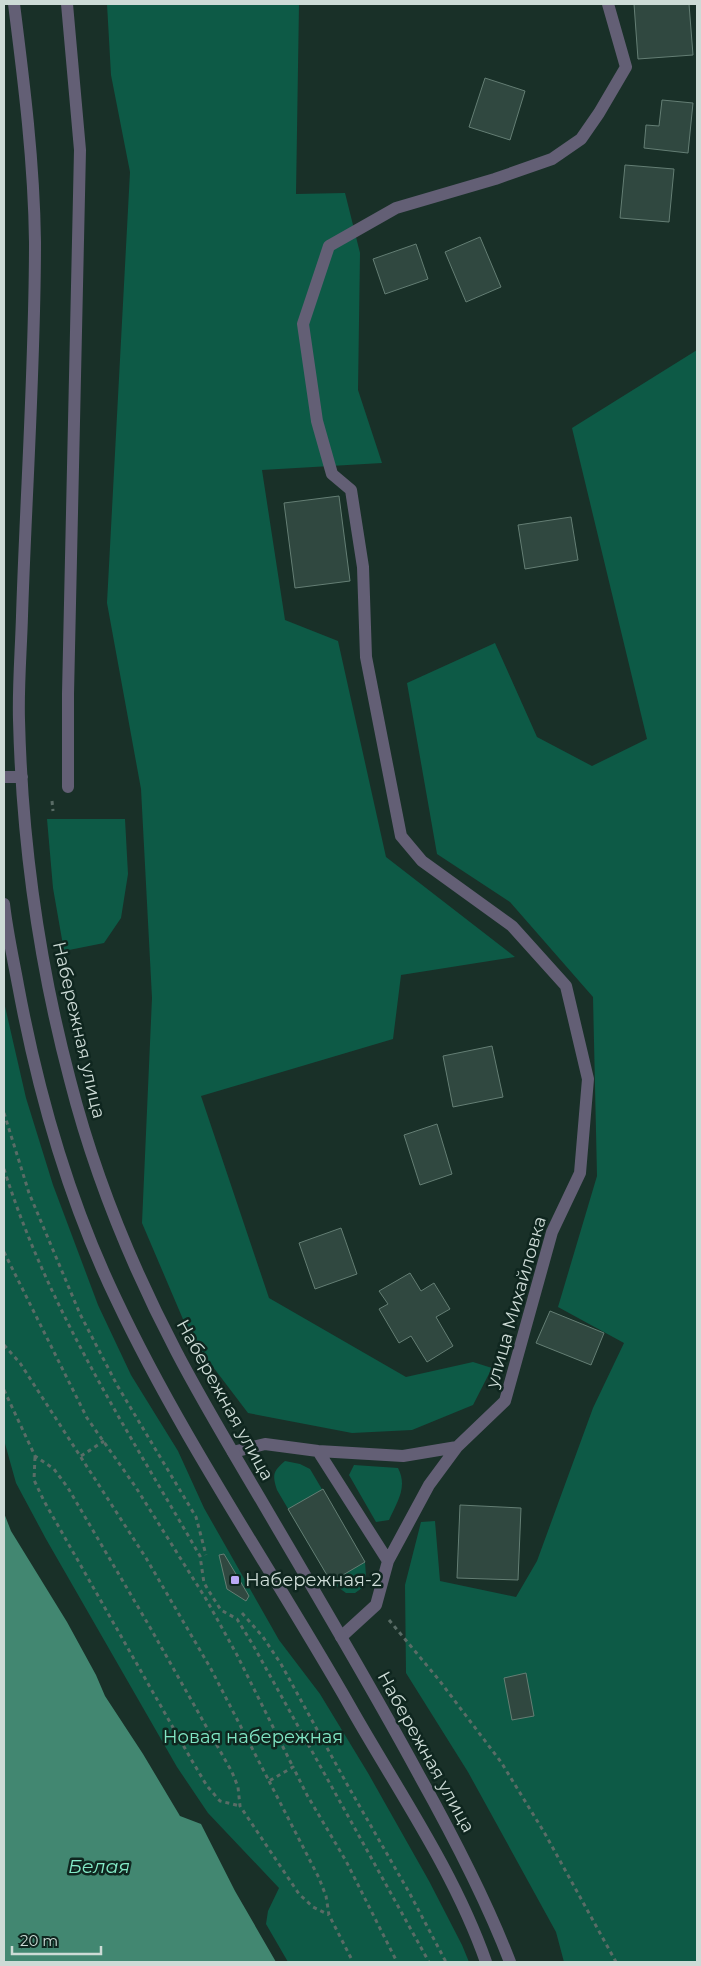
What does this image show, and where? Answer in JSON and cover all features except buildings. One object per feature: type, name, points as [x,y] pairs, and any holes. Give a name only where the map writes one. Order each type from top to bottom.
[{"type":"street","name":"Набережная улица","points":[[14,4],[32,162],[35,241],[32,400],[23,570],[19,717],[22,777],[34,912],[52,1007],[74,1093],[113,1213],[143,1283],[175,1349],[405,1748],[467,1862],[510,1962]]},
{"type":"street","points":[[67,4],[80,150],[68,694],[68,787]]},
{"type":"street","name":"улица Михайловка","points":[[376,1605],[388,1561],[429,1485],[457,1447],[505,1401],[552,1232],[580,1174],[588,1078],[566,986],[512,926],[422,861],[401,836],[366,657],[363,567],[351,490],[332,474],[316,421],[303,324],[329,246],[396,208],[495,179],[552,159],[581,139],[626,67],[608,4]]},
{"type":"street","points":[[4,777],[22,777]]},
{"type":"street","points":[[4,904],[23,1012],[40,1092],[68,1181],[115,1297],[149,1365],[191,1440],[328,1666],[448,1873],[486,1962]]},
{"type":"street","points":[[233,1452],[265,1444],[318,1451],[403,1456],[457,1447]]},
{"type":"street","points":[[318,1451],[388,1561]]},
{"type":"street","points":[[341,1637],[376,1605]]},
{"type":"path","points":[[4,1113],[29,1193],[80,1314],[117,1385],[196,1517],[206,1556]]},
{"type":"path","points":[[4,1169],[30,1242],[66,1322],[103,1391],[200,1556],[204,1583],[221,1610],[237,1619],[253,1645],[429,1962]]},
{"type":"path","points":[[4,1252],[87,1418],[135,1486],[206,1599],[237,1655],[307,1795],[346,1861],[397,1962]]},
{"type":"path","points":[[4,1345],[20,1363],[81,1456],[146,1558],[201,1652],[319,1878],[326,1896],[329,1915],[353,1962]]},
{"type":"path","points":[[4,1390],[35,1456],[34,1480],[48,1509],[207,1786],[220,1801],[240,1806]]},
{"type":"path","points":[[81,1456],[104,1441]]},
{"type":"path","points":[[35,1456],[54,1469],[68,1488],[151,1629],[232,1772],[238,1787],[240,1806],[299,1894],[313,1907],[329,1915]]},
{"type":"path","points":[[206,1599],[212,1596]]},
{"type":"path","points":[[376,1605],[439,1680],[501,1762],[544,1832],[616,1962]]},
{"type":"path","points":[[242,1613],[263,1637],[281,1664],[446,1962]]},
{"type":"path","points":[[269,1781],[293,1767]]},
{"type":"green space","points":[[107,4],[299,4],[296,194],[345,193],[360,253],[358,390],[382,463],[262,470],[285,620],[338,641],[386,857],[515,957],[401,975],[393,1039],[201,1096],[269,1298],[406,1377],[473,1362],[492,1368],[473,1405],[412,1430],[352,1433],[248,1413],[191,1338],[142,1223],[152,998],[141,789],[107,603],[130,172],[111,75]]},
{"type":"green space","points":[[697,350],[697,1962],[564,1962],[556,1932],[468,1772],[406,1673],[405,1585],[421,1522],[435,1521],[440,1581],[516,1597],[537,1561],[593,1408],[624,1343],[558,1307],[597,1176],[593,997],[510,902],[437,854],[407,683],[495,643],[537,737],[592,766],[647,739],[572,428]]},
{"type":"green space","points":[[47,819],[125,819],[128,874],[121,918],[104,943],[64,951],[53,888]]},
{"type":"green space","name":"Новая набережная","points":[[4,1002],[26,1098],[53,1185],[98,1305],[131,1375],[178,1451],[204,1508],[279,1640],[320,1694],[368,1773],[429,1881],[469,1962],[288,1962],[266,1924],[268,1911],[279,1888],[208,1813],[177,1767],[46,1539],[16,1483],[4,1440]]},
{"type":"green space","points":[[285,1461],[300,1464],[310,1469],[365,1562],[366,1576],[362,1588],[355,1593],[346,1593],[331,1582],[277,1490],[274,1481],[275,1474]]},
{"type":"green space","points":[[354,1465],[398,1468],[401,1475],[402,1488],[389,1520],[376,1522],[349,1475]]},
{"type":"water","name":"Белая","points":[[4,1513],[11,1531],[67,1622],[96,1675],[105,1696],[180,1816],[201,1824],[235,1891],[276,1962],[4,1962]]},
{"type":"place","name":"Набережная-2","points":[[235,1580]]}]
